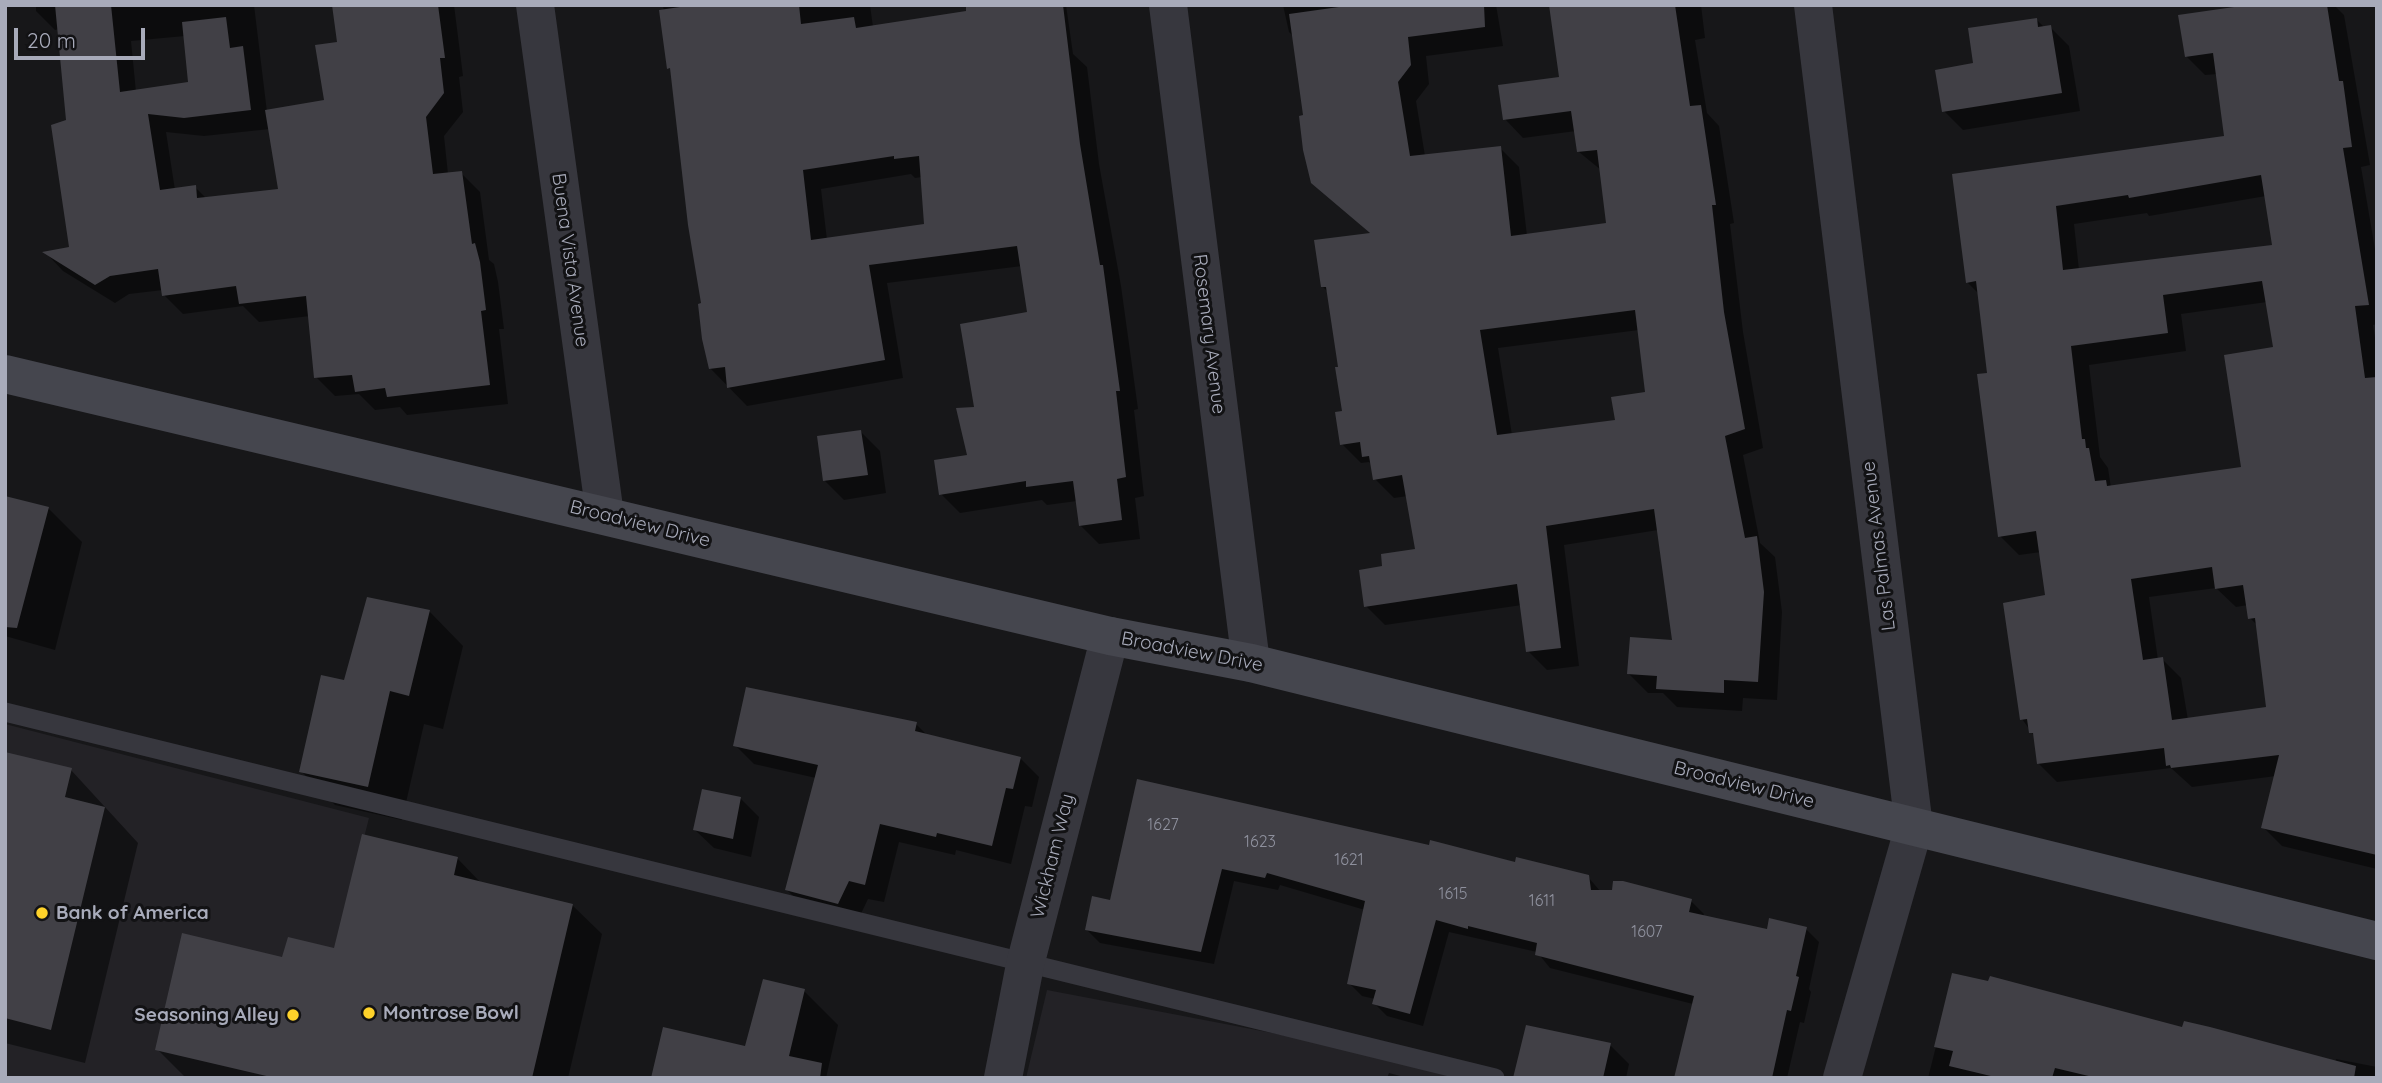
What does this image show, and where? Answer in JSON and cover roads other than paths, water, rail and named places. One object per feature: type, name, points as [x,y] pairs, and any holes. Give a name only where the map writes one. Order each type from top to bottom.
[{"type":"street","name":"Buena Vista Avenue","points":[[535,5],[605,516]]},
{"type":"street","name":"Rosemary Avenue","points":[[1168,5],[1251,663]]},
{"type":"street","name":"Las Palmas Avenue","points":[[1813,5],[1914,827],[1842,1078]]},
{"type":"street","name":"Broadview Drive","points":[[5,374],[1110,636],[1251,663],[2377,941]]},
{"type":"street","name":"Wickham Way","points":[[1003,1078],[1025,965],[1110,636]]},
{"type":"lane","points":[[5,712],[1025,965],[1495,1078]]},
{"type":"place","name":"Bank of America","points":[[42,913]]},
{"type":"place","name":"Montrose Bowl","points":[[369,1013]]},
{"type":"place","name":"Seasoning Alley","points":[[293,1015]]}]
